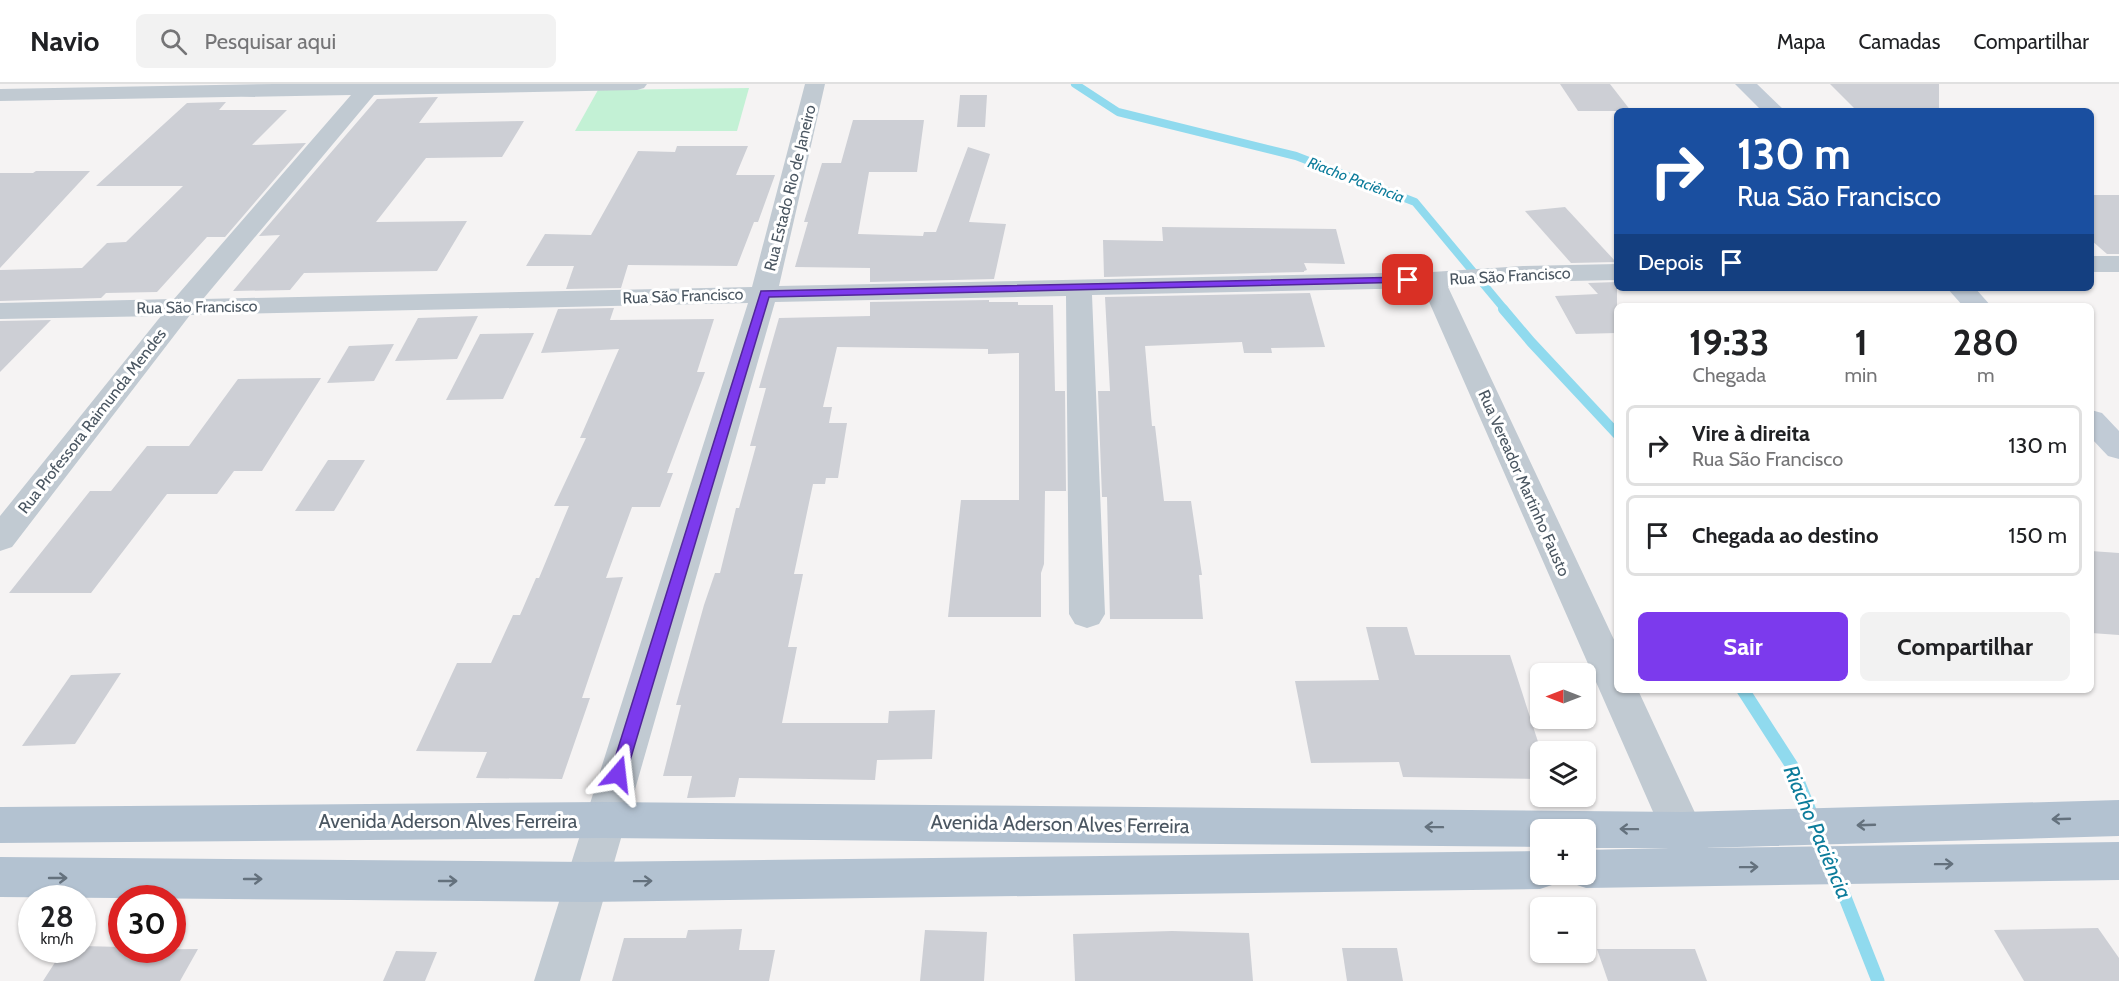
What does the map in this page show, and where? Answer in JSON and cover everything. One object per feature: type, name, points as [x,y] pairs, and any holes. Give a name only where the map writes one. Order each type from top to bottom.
[{"type":"main road","name":"Avenida Aderson Alves Ferreira","points":[[1596,867],[1688,849],[2119,818]]},
{"type":"main road","name":"Avenida Aderson Alves Ferreira","points":[[0,825],[604,820],[2119,861]]},
{"type":"main road","points":[[0,877],[587,882],[1530,870]]},
{"type":"street","points":[[0,95],[33,89],[637,84]]},
{"type":"street","name":"Rua Estado Rio de Janeiro","points":[[557,981],[764,293],[815,84]]},
{"type":"street","points":[[1745,84],[1771,108]]},
{"type":"street","name":"Rua Professora Raimunda Mendes","points":[[0,539],[181,308],[370,87]]},
{"type":"street","points":[[0,116],[33,89]]},
{"type":"street","points":[[2094,264],[2119,264]]},
{"type":"street","name":"Rua São Francisco","points":[[0,311],[1432,280],[1523,274],[1614,272]]},
{"type":"street","name":"Rua Vereador Martinho Fausto","points":[[1432,280],[1614,679]]},
{"type":"street","points":[[1079,287],[1087,614]]},
{"type":"street","points":[[1963,291],[1975,303]]},
{"type":"street","points":[[2094,423],[2119,449]]},
{"type":"street","name":"Rua Vereador Martinho Fausto","points":[[1620,693],[1688,849]]},
{"type":"green space","points":[[749,88],[737,131],[575,131],[598,90]]},
{"type":"building","points":[[1560,84],[1610,84],[1629,108],[1614,108],[1614,111],[1578,111]]},
{"type":"building","points":[[1830,84],[1939,84],[1939,108],[1854,108]]},
{"type":"building","points":[[960,95],[987,95],[985,127],[957,127]]},
{"type":"building","points":[[438,97],[419,123],[524,121],[502,157],[426,158],[376,222],[467,221],[437,271],[304,273],[290,290],[233,291],[280,235],[259,236],[377,99]]},
{"type":"building","points":[[226,102],[219,110],[287,110],[252,145],[306,143],[225,237],[207,237],[157,292],[106,293],[101,298],[0,301],[0,270],[82,268],[107,243],[126,242],[183,186],[96,186],[187,103]]},
{"type":"building","points":[[853,120],[924,120],[917,172],[869,172],[858,234],[923,236],[924,232],[936,232],[968,147],[990,154],[969,222],[1006,224],[994,279],[870,282],[870,268],[795,267],[808,222],[804,222],[822,163],[841,163]]},
{"type":"building","points":[[677,146],[748,146],[736,175],[775,175],[758,222],[754,222],[737,266],[628,265],[621,288],[566,289],[574,266],[526,266],[545,234],[591,235],[638,151],[675,152]]},
{"type":"building","points":[[36,171],[90,171],[0,268],[0,173],[33,173]]},
{"type":"building","points":[[2094,195],[2119,195],[2119,254],[2107,254],[2094,243]]},
{"type":"building","points":[[1565,207],[1614,262],[1571,263],[1525,211]]},
{"type":"building","points":[[1162,227],[1336,229],[1345,264],[1304,263],[1307,270],[1304,272],[1104,277],[1103,240],[1163,241]]},
{"type":"building","points":[[1614,282],[1617,303],[1614,303],[1614,333],[1576,334],[1555,296],[1598,294],[1588,283]]},
{"type":"building","points":[[1310,293],[1325,347],[1271,348],[1272,353],[1244,353],[1242,342],[1145,346],[1152,426],[1155,426],[1164,501],[1191,501],[1202,575],[1199,575],[1203,619],[1110,619],[1107,497],[1102,497],[1098,391],[1110,391],[1105,297]]},
{"type":"building","points":[[989,300],[989,302],[1018,302],[1018,305],[1053,305],[1055,391],[1065,391],[1066,491],[1045,491],[1041,617],[948,617],[961,500],[1019,500],[1019,353],[988,354],[988,349],[837,347],[823,407],[832,407],[829,423],[847,423],[838,478],[826,478],[825,484],[813,484],[794,574],[803,574],[788,647],[797,647],[782,723],[888,723],[889,711],[935,710],[932,759],[877,760],[875,780],[739,778],[735,797],[687,798],[692,776],[663,776],[681,705],[676,705],[704,605],[715,573],[720,573],[736,508],[739,508],[756,446],[750,446],[766,388],[759,388],[779,318],[870,316],[870,302]]},
{"type":"building","points":[[614,308],[610,320],[714,319],[697,372],[705,372],[667,473],[673,473],[660,507],[632,507],[606,578],[623,577],[582,698],[590,698],[562,779],[476,778],[487,752],[416,751],[457,663],[491,663],[513,615],[520,615],[536,578],[539,578],[569,506],[554,506],[586,438],[580,438],[619,349],[541,353],[558,309]]},
{"type":"building","points":[[478,316],[457,359],[395,361],[418,318]]},
{"type":"building","points":[[51,320],[0,372],[0,321]]},
{"type":"building","points":[[534,333],[503,399],[446,400],[480,334]]},
{"type":"building","points":[[394,344],[374,381],[327,383],[349,346]]},
{"type":"building","points":[[321,378],[262,471],[234,471],[217,494],[167,494],[91,593],[9,593],[90,491],[111,491],[147,446],[189,446],[238,379]]},
{"type":"building","points":[[328,460],[365,460],[334,511],[295,511]]},
{"type":"building","points":[[2094,551],[2119,553],[2119,635],[2094,633]]},
{"type":"building","points":[[1366,627],[1407,627],[1415,655],[1510,655],[1530,717],[1530,729],[1534,729],[1538,741],[1530,741],[1530,779],[1403,777],[1399,762],[1311,763],[1295,681],[1379,680]]},
{"type":"building","points":[[121,673],[75,744],[22,746],[71,675]]},
{"type":"building","points":[[2098,928],[2119,958],[2119,981],[2024,981],[1994,930]]},
{"type":"building","points":[[742,929],[739,950],[775,950],[769,981],[612,981],[624,938],[686,938],[688,930]]},
{"type":"building","points":[[925,930],[987,932],[984,981],[920,981]]},
{"type":"building","points":[[1172,931],[1249,933],[1253,981],[1075,981],[1073,934]]},
{"type":"building","points":[[96,946],[108,947],[108,963],[186,963],[186,949],[198,949],[180,981],[43,981],[55,963],[96,963]]},
{"type":"building","points":[[1342,948],[1397,948],[1403,981],[1347,981]]},
{"type":"building","points":[[1597,949],[1695,949],[1707,981],[1608,981]]},
{"type":"building","points":[[396,951],[437,952],[425,981],[383,981]]},
{"type":"waterway","name":"Riacho Paciência","points":[[1075,84],[1118,112],[1296,156],[1415,202],[1505,310]]},
{"type":"waterway","name":"Riacho Paciência","points":[[1503,309],[1614,431]]},
{"type":"waterway","name":"Riacho Paciência","points":[[1745,693],[1792,766],[1814,821]]},
{"type":"waterway","name":"Riacho Paciência","points":[[1835,872],[1878,981]]},
{"type":"route","points":[[618,774],[764,293],[1408,280]]}]
